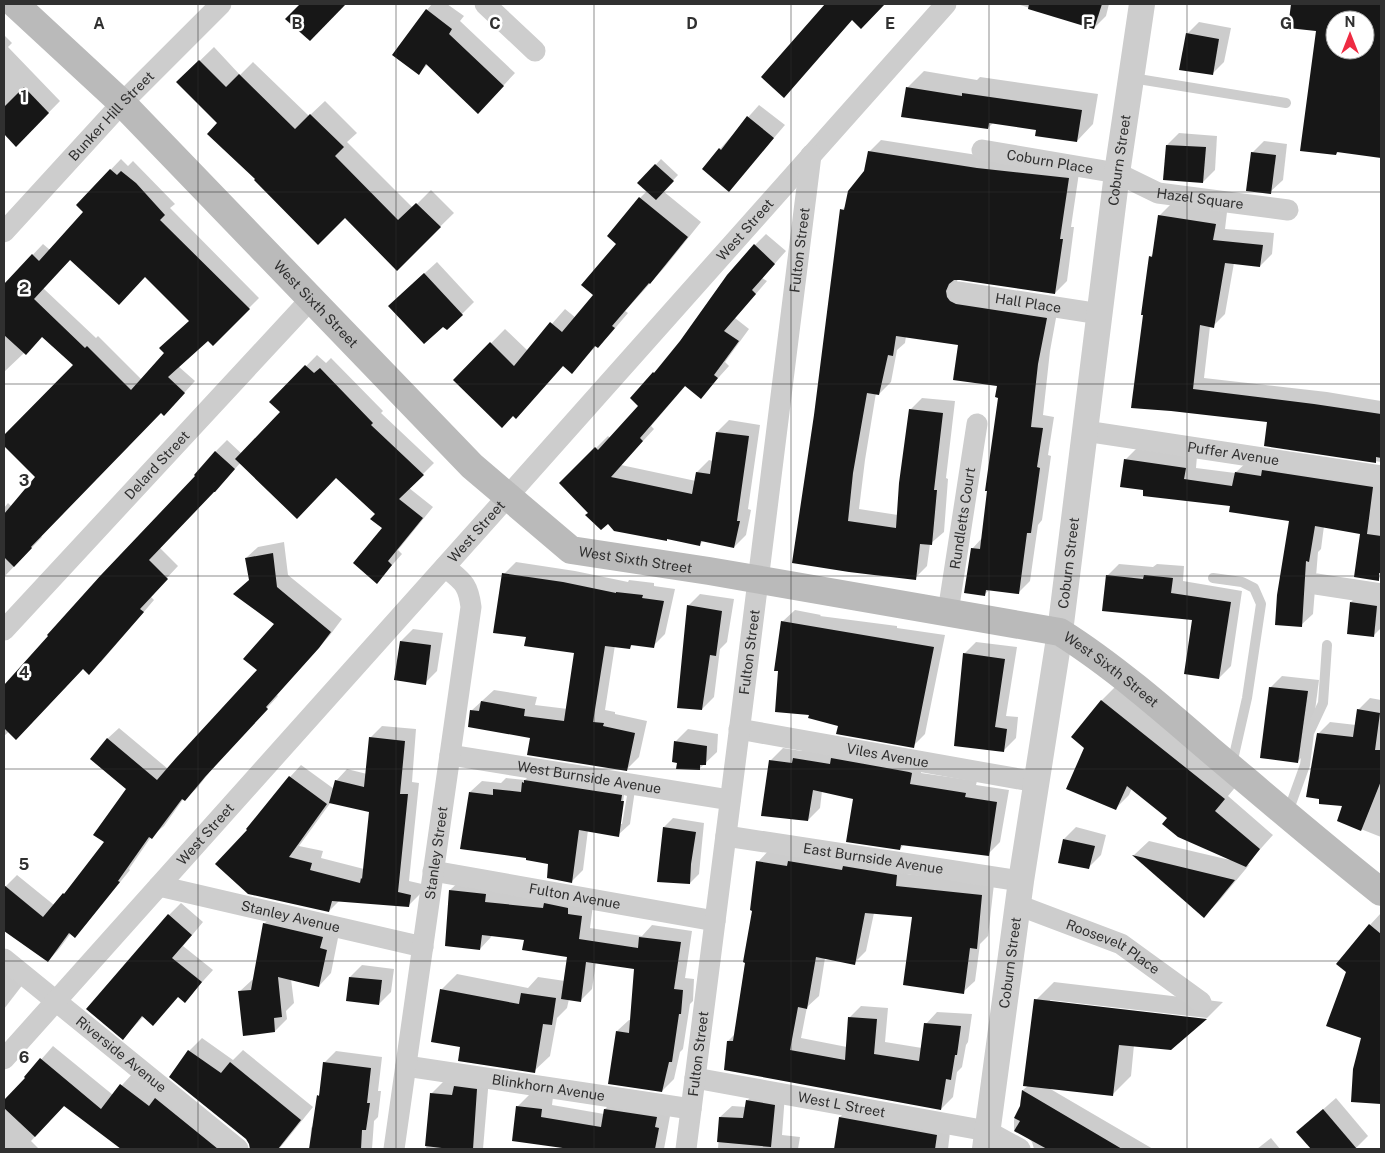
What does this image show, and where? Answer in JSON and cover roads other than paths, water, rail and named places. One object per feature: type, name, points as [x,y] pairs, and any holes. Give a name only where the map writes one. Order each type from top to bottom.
[{"type":"main road","name":"West Sixth Street","points":[[15,4],[122,104],[472,466],[571,550],[759,580],[1060,632],[1079,644],[1166,712],[1287,816],[1381,892]]},
{"type":"street","name":"Bunker Hill Street","points":[[4,232],[122,104],[221,4]]},
{"type":"street","points":[[485,4],[534,50]]},
{"type":"street","name":"West Street","points":[[4,1059],[946,4]]},
{"type":"street","name":"Coburn Street","points":[[986,1140],[1036,782],[1060,632],[1117,173],[1142,4]]},
{"type":"street","name":"Coburn Place","points":[[982,150],[1117,173]]},
{"type":"street","name":"Fulton Street","points":[[686,1149],[811,155]]},
{"type":"street","name":"Hazel Square","points":[[1117,173],[1158,193],[1288,210]]},
{"type":"street","name":"Hall Place","points":[[958,292],[1100,314]]},
{"type":"street","name":"Delard Street","points":[[4,630],[310,300]]},
{"type":"street","name":"Rundletts Court","points":[[948,612],[977,424]]},
{"type":"street","name":"Puffer Avenue","points":[[1085,431],[1381,476]]},
{"type":"street","name":"Stanley Street","points":[[394,1149],[470,607],[469,596],[464,582],[445,567]]},
{"type":"street","points":[[1316,584],[1381,594]]},
{"type":"street","name":"Viles Avenue","points":[[739,728],[1036,782]]},
{"type":"street","name":"West Burnside Avenue","points":[[450,755],[730,800]]},
{"type":"street","name":"East Burnside Avenue","points":[[726,836],[1020,893]]},
{"type":"street","name":"Fulton Avenue","points":[[433,871],[715,921]]},
{"type":"street","name":"Stanley Avenue","points":[[159,886],[423,947]]},
{"type":"street","name":"Roosevelt Place","points":[[1020,893],[1121,944],[1201,1002]]},
{"type":"street","name":"Riverside Avenue","points":[[4,960],[238,1149]]},
{"type":"street","name":"Blinkhorn Avenue","points":[[406,1066],[691,1109]]},
{"type":"street","name":"West L Street","points":[[695,1078],[986,1140],[1020,1149]]},
{"type":"lane","points":[[1131,78],[1286,102]]},
{"type":"lane","points":[[1212,578],[1242,582],[1254,588],[1261,604],[1247,698],[1231,768]]},
{"type":"lane","points":[[1287,816],[1305,765],[1309,734],[1323,703],[1327,645]]}]
